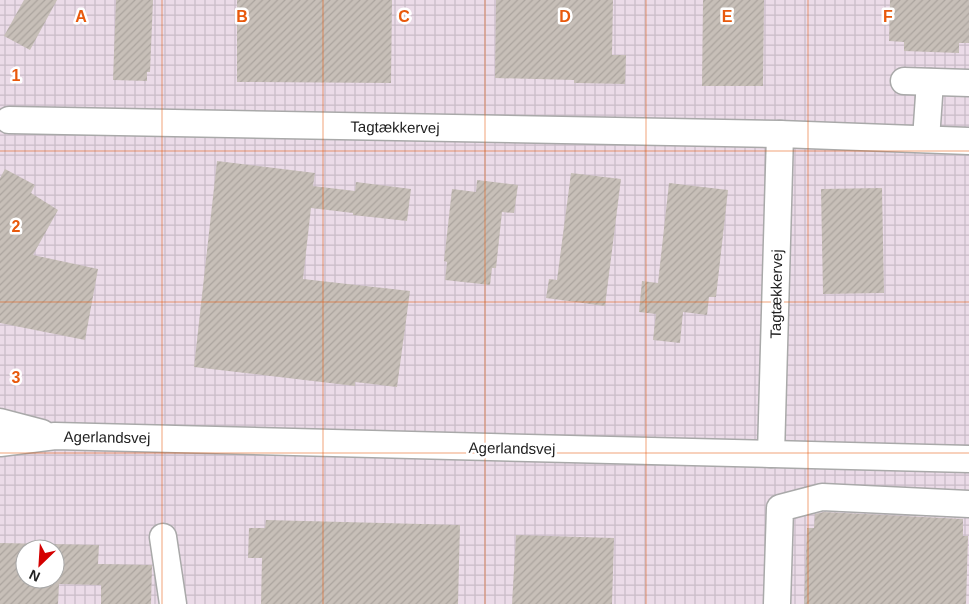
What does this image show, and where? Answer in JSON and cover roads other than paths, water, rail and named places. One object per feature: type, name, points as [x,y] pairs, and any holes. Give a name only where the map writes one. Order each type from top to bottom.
[{"type":"street","points":[[904,81],[969,83]]},
{"type":"street","points":[[926,139],[930,82]]},
{"type":"street","name":"Tagtækkervej","points":[[9,120],[780,134],[969,141]]},
{"type":"street","name":"Tagtækkervej","points":[[772,454],[780,134]]},
{"type":"street","name":"Agerlandsvej","points":[[0,422],[55,436]]},
{"type":"street","name":"Agerlandsvej","points":[[0,443],[55,436],[969,459]]},
{"type":"street","points":[[777,604],[780,508],[822,497],[969,504]]},
{"type":"street","points":[[163,537],[173,604]]}]
